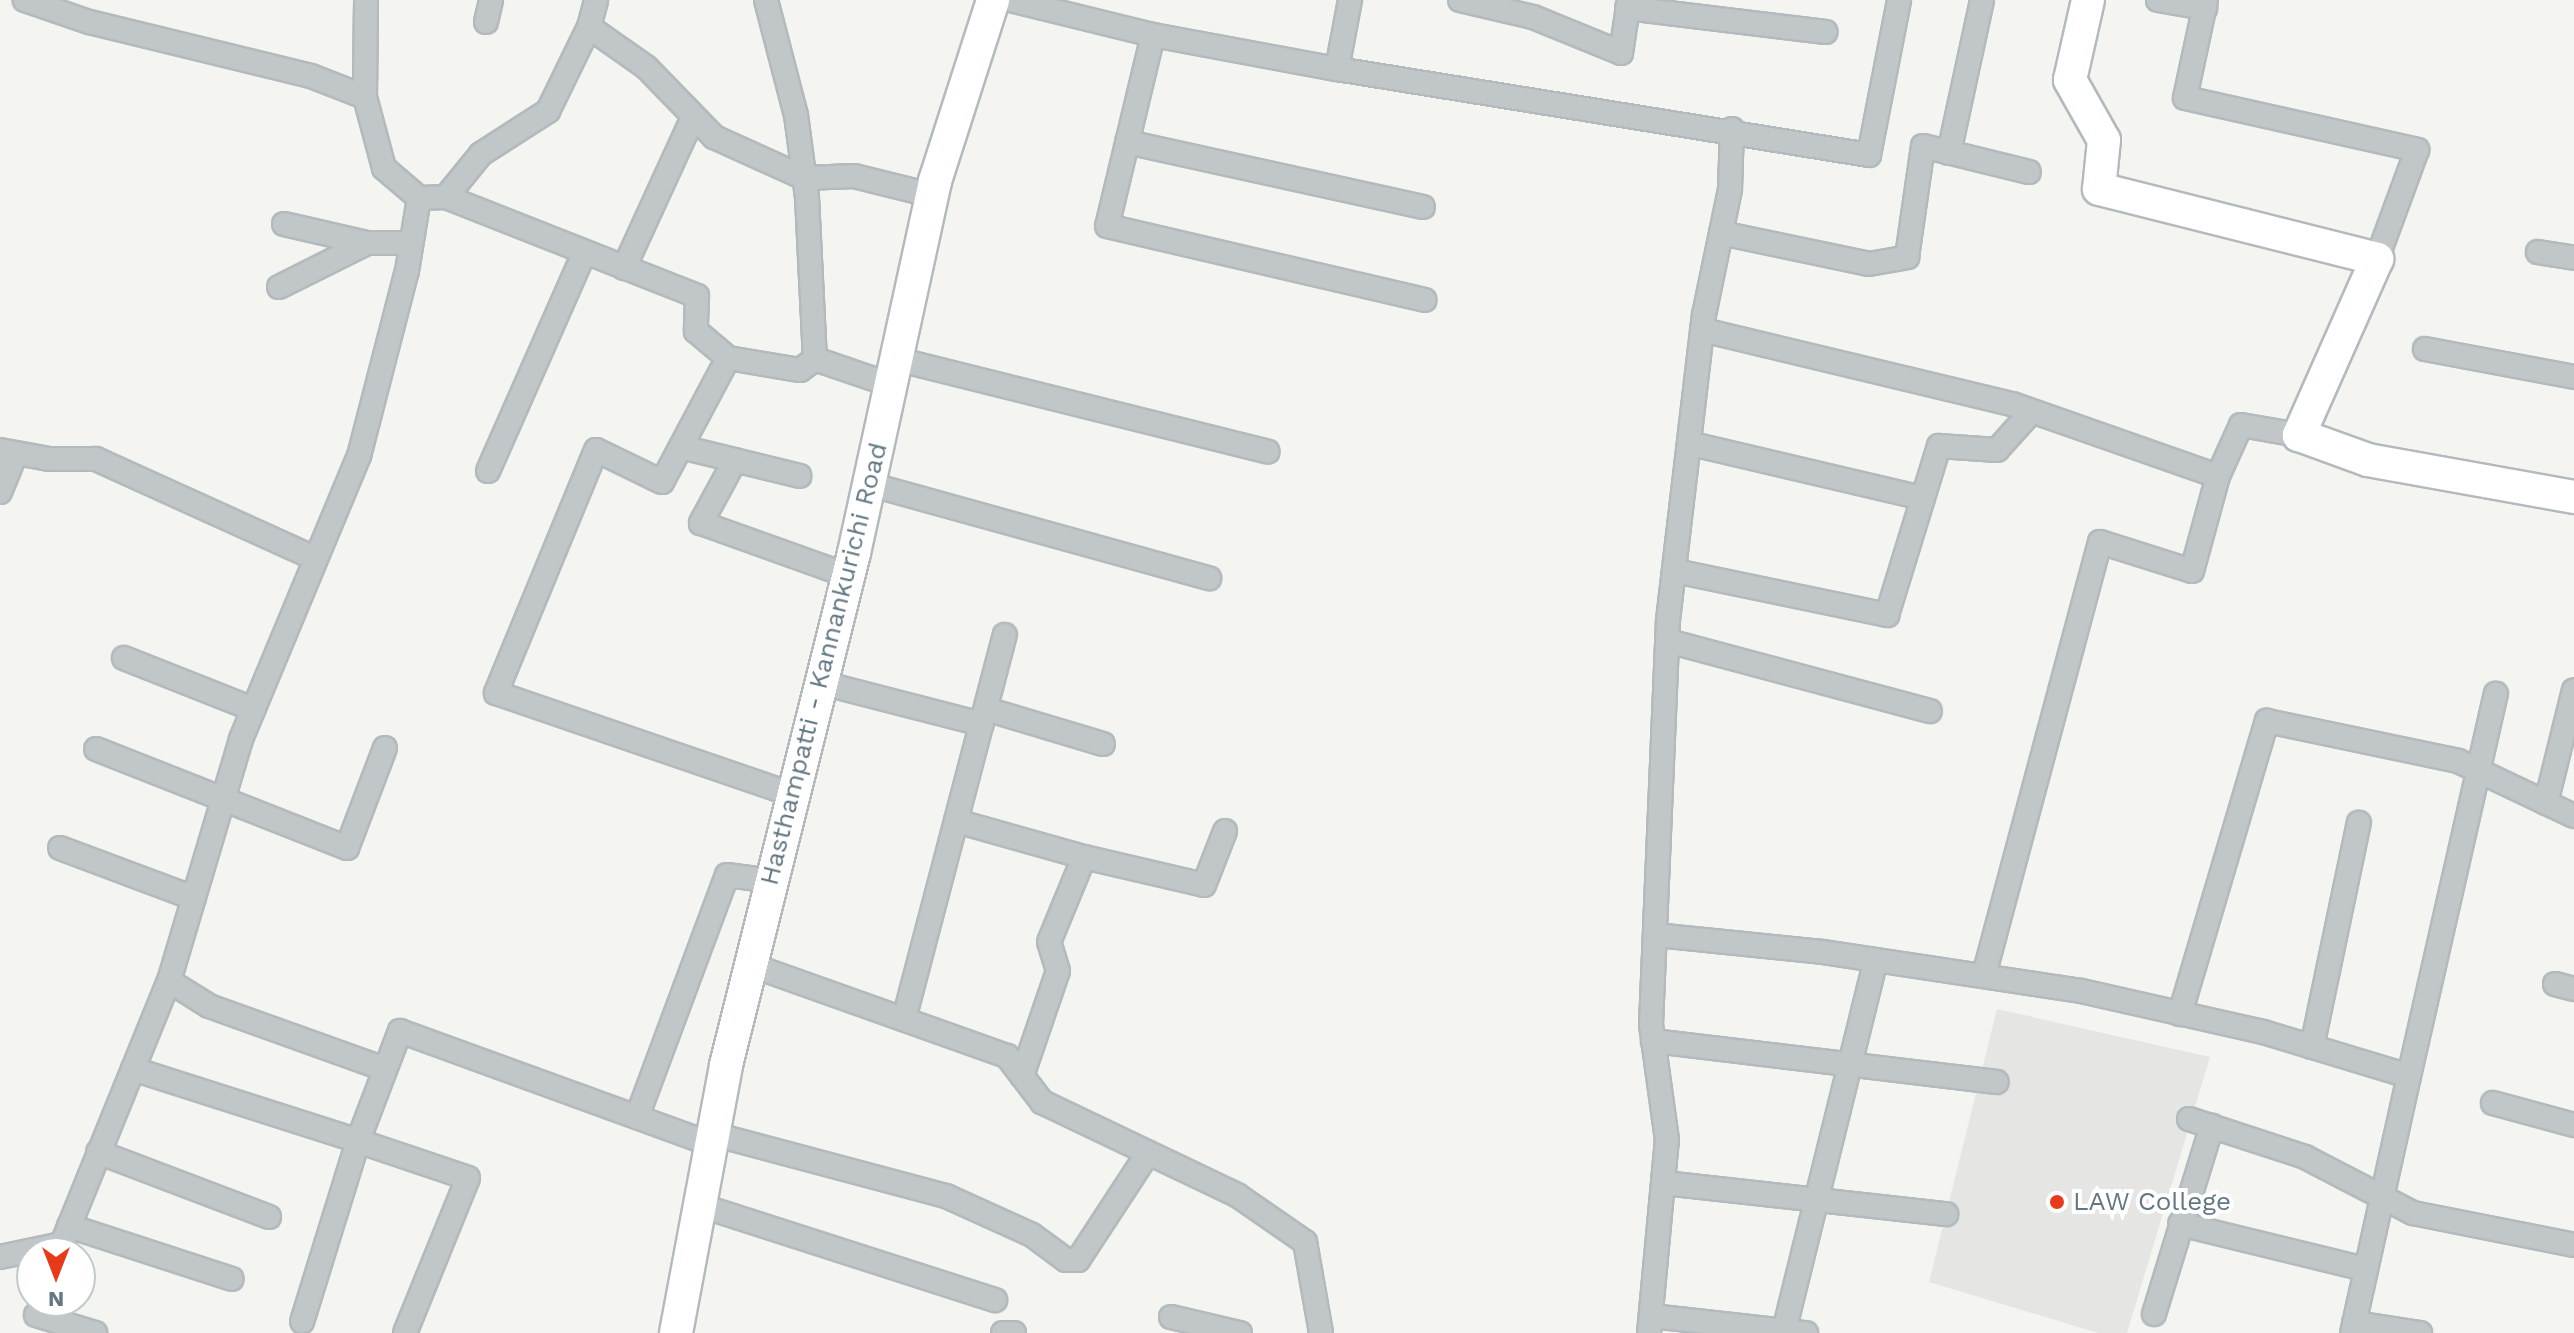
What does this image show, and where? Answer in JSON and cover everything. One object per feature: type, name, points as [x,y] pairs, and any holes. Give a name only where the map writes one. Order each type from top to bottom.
[{"type":"main road","name":"Hasthampatti - Kannankurichi Road","points":[[676,1333],[712,1139],[751,965],[849,576],[931,195],[993,0]]},
{"type":"main road","points":[[2088,0],[2070,80],[2104,140],[2099,189],[2377,259],[2299,435],[2368,460],[2574,497]]},
{"type":"street","points":[[25,0],[89,22],[311,76],[365,97]]},
{"type":"street","points":[[366,0],[365,97],[384,168],[419,198],[446,197],[697,296],[696,331],[728,358],[800,370],[815,359],[894,372],[1268,452]]},
{"type":"street","points":[[486,22],[491,0]]},
{"type":"street","points":[[446,197],[481,154],[548,111],[589,27],[596,0]]},
{"type":"street","points":[[766,0],[805,178],[815,359]]},
{"type":"street","points":[[1010,0],[1153,35],[1337,69],[1732,129],[1869,155],[1899,0]]},
{"type":"street","points":[[1337,69],[1350,0]]},
{"type":"street","points":[[1460,0],[1533,17],[1621,53],[1628,4],[1826,32]]},
{"type":"street","points":[[1949,153],[1982,0]]},
{"type":"street","points":[[2158,0],[2206,4],[2185,98],[2417,150],[2377,259]]},
{"type":"street","points":[[589,27],[646,67],[714,137],[805,178],[854,176],[931,195]]},
{"type":"street","points":[[1153,35],[1107,226],[1425,300]]},
{"type":"street","points":[[624,268],[693,117]]},
{"type":"street","points":[[1732,129],[1721,233],[1703,330],[1668,641],[1653,1041],[1667,1140],[1650,1324],[1795,1332],[1818,1200],[1848,1065],[1876,960]]},
{"type":"street","points":[[1127,142],[1423,207]]},
{"type":"street","points":[[1721,233],[1869,264],[1907,257],[1923,146],[2029,172]]},
{"type":"street","points":[[66,1237],[169,981],[253,709],[359,456],[411,243],[419,198]]},
{"type":"street","points":[[284,224],[367,243],[411,243]]},
{"type":"street","points":[[279,287],[367,243]]},
{"type":"street","points":[[2538,252],[2574,258]]},
{"type":"street","points":[[488,471],[584,253]]},
{"type":"street","points":[[1703,330],[2032,411],[2218,476]]},
{"type":"street","points":[[2425,349],[2574,377]]},
{"type":"street","points":[[728,358],[662,482],[596,450],[496,693],[794,795]]},
{"type":"street","points":[[1675,571],[1887,615],[1939,446],[1997,450],[2032,411]]},
{"type":"street","points":[[1984,975],[2100,542],[2192,571],[2218,476],[2241,425],[2299,435]]},
{"type":"street","points":[[1692,444],[1923,498]]},
{"type":"street","points":[[681,447],[800,476]]},
{"type":"street","points":[[0,492],[8,451],[96,459],[314,558]]},
{"type":"street","points":[[735,460],[701,523],[849,576]]},
{"type":"street","points":[[869,484],[1209,578]]},
{"type":"street","points":[[904,1019],[1005,635]]},
{"type":"street","points":[[1668,641],[1930,711]]},
{"type":"street","points":[[124,658],[253,709]]},
{"type":"street","points":[[822,683],[1103,744]]},
{"type":"street","points":[[2546,803],[2574,690]]},
{"type":"street","points":[[2420,1333],[2353,1328],[2496,694]]},
{"type":"street","points":[[2180,1014],[2267,721],[2477,770],[2574,816]]},
{"type":"street","points":[[96,749],[347,848],[385,748]]},
{"type":"street","points":[[956,821],[1084,857],[1204,885],[1225,831]]},
{"type":"street","points":[[2312,1047],[2359,823]]},
{"type":"street","points":[[60,848],[194,898]]},
{"type":"street","points":[[1022,1076],[1058,971],[1049,942],[1084,857]]},
{"type":"street","points":[[637,1117],[727,875],[772,881]]},
{"type":"street","points":[[1656,935],[1984,975],[2180,1014],[2312,1047],[2409,1076]]},
{"type":"street","points":[[751,965],[1007,1056],[1042,1102],[1237,1195],[1305,1242],[1321,1333]]},
{"type":"street","points":[[169,981],[209,1006],[385,1069]]},
{"type":"street","points":[[302,1322],[358,1141],[400,1031],[637,1117],[712,1139],[946,1196],[1032,1235],[1066,1260],[1078,1260],[1148,1153]]},
{"type":"street","points":[[1653,1041],[1997,1082]]},
{"type":"street","points":[[133,1069],[468,1178],[405,1333]]},
{"type":"street","points":[[2493,1103],[2574,1125]]},
{"type":"street","points":[[2189,1119],[2305,1157],[2380,1201],[2574,1245]]},
{"type":"street","points":[[2154,1314],[2212,1126]]},
{"type":"street","points":[[98,1152],[269,1217]]},
{"type":"street","points":[[1664,1183],[1946,1214]]},
{"type":"street","points":[[699,1205],[995,1300]]},
{"type":"street","points":[[2180,1224],[2364,1269]]},
{"type":"street","points":[[96,1248],[232,1279]]},
{"type":"street","points":[[39,1317],[95,1333]]},
{"type":"street","points":[[1171,1317],[1240,1333]]},
{"type":"street","points":[[1003,1333],[1014,1333]]},
{"type":"shaded area","name":"LAW College","points":[[1997,1009],[2210,1057],[2127,1333],[2098,1333],[1929,1282]]},
{"type":"place","name":"LAW College","points":[[2057,1202]]}]
